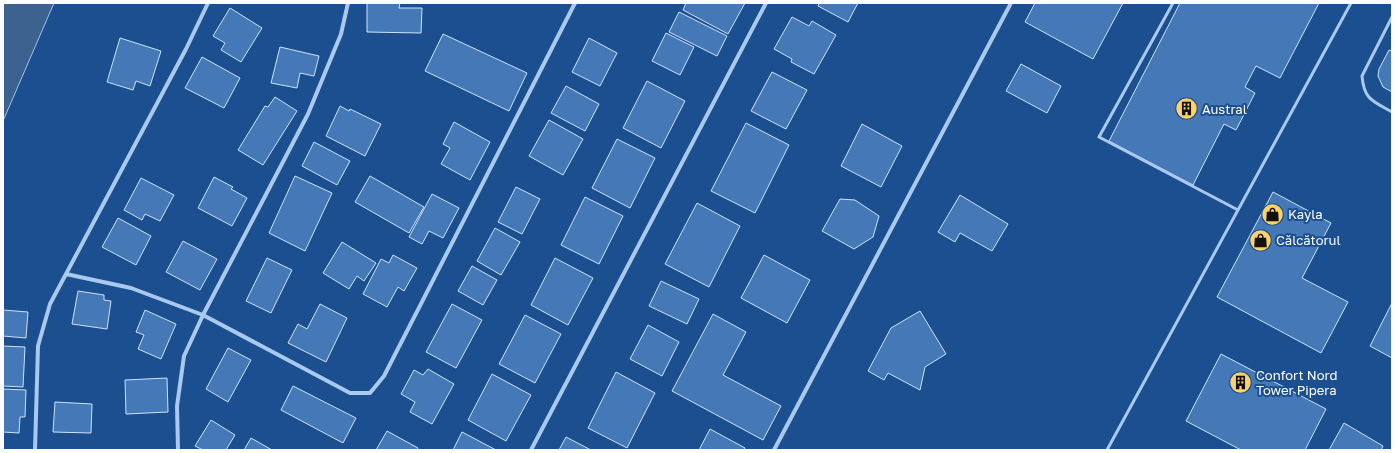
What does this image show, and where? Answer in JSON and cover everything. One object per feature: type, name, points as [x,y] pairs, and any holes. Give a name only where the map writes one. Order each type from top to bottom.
[{"type":"street","points":[[35,450],[38,346],[50,304],[182,56],[208,3]]},
{"type":"street","points":[[178,450],[178,406],[184,356],[203,315],[308,114],[342,34],[348,3]]},
{"type":"street","points":[[66,274],[131,288],[203,315],[350,393],[370,393],[384,376],[575,3]]},
{"type":"street","points":[[531,450],[766,3]]},
{"type":"street","points":[[774,450],[1011,3]]},
{"type":"lane","points":[[1173,3],[1099,137],[1101,140],[1238,210]]},
{"type":"lane","points":[[1107,450],[1351,3]]},
{"type":"lane","points":[[1392,18],[1362,76],[1363,86],[1370,99],[1392,112]]},
{"type":"water","points":[[3,3],[54,3],[3,121]]},
{"type":"building","points":[[367,3],[400,3],[399,8],[422,8],[421,33],[367,32]]},
{"type":"building","points":[[686,3],[745,3],[728,34],[683,10]]},
{"type":"building","points":[[819,3],[858,3],[848,22],[818,6]]},
{"type":"building","points":[[1035,3],[1123,3],[1093,59],[1025,22]]},
{"type":"building","name":"Austral","points":[[1180,3],[1319,3],[1280,78],[1256,66],[1245,87],[1255,93],[1236,130],[1224,124],[1193,185],[1109,141]]},
{"type":"building","points":[[230,8],[262,28],[241,62],[221,50],[225,43],[213,36]]},
{"type":"building","points":[[679,12],[727,36],[717,56],[669,32]]},
{"type":"building","points":[[792,17],[809,26],[812,21],[836,35],[814,74],[791,62],[792,59],[774,49]]},
{"type":"building","points":[[666,33],[694,47],[680,75],[652,61]]},
{"type":"building","points":[[443,34],[527,73],[509,111],[425,71]]},
{"type":"building","points":[[120,38],[161,51],[150,86],[136,81],[133,90],[107,82]]},
{"type":"building","points":[[589,38],[617,53],[600,86],[572,72]]},
{"type":"building","points":[[280,47],[319,56],[314,76],[300,73],[297,88],[271,83]]},
{"type":"building","points":[[1389,50],[1392,51],[1392,92],[1383,87],[1378,76],[1379,69]]},
{"type":"building","points":[[202,57],[240,78],[224,108],[185,88]]},
{"type":"building","points":[[1021,64],[1061,86],[1047,113],[1006,91]]},
{"type":"building","points":[[772,72],[807,90],[786,129],[751,111]]},
{"type":"building","points":[[647,81],[685,101],[661,148],[623,128]]},
{"type":"building","points":[[566,86],[599,104],[585,131],[551,113]]},
{"type":"building","points":[[275,97],[297,111],[263,165],[238,150],[265,106],[268,107]]},
{"type":"building","points":[[340,106],[349,111],[350,109],[381,124],[365,156],[326,136]]},
{"type":"building","points":[[549,120],[583,139],[563,175],[529,156]]},
{"type":"building","points":[[454,122],[490,142],[470,180],[441,164],[450,148],[443,144]]},
{"type":"building","points":[[746,123],[789,145],[755,213],[711,191]]},
{"type":"building","points":[[862,124],[902,146],[881,187],[841,166]]},
{"type":"building","points":[[617,139],[655,158],[630,208],[592,188]]},
{"type":"building","points":[[314,142],[350,161],[337,185],[302,166]]},
{"type":"building","points":[[295,176],[332,193],[305,251],[269,233]]},
{"type":"building","points":[[370,176],[424,207],[409,233],[355,202]]},
{"type":"building","points":[[214,177],[233,187],[231,189],[247,198],[232,226],[198,208]]},
{"type":"building","points":[[141,178],[174,195],[160,221],[145,214],[142,220],[124,210]]},
{"type":"building","points":[[516,187],[540,199],[522,234],[498,222]]},
{"type":"building","points":[[1273,192],[1331,223],[1302,278],[1348,302],[1321,353],[1217,297]]},
{"type":"building","points":[[432,194],[459,208],[443,238],[429,231],[422,244],[409,237]]},
{"type":"building","points":[[960,195],[1008,224],[992,251],[960,233],[955,242],[938,232]]},
{"type":"building","points":[[585,197],[623,216],[599,264],[561,245]]},
{"type":"building","points":[[840,199],[855,200],[879,216],[873,237],[854,249],[822,231]]},
{"type":"building","points":[[697,203],[740,226],[709,287],[665,264]]},
{"type":"building","points":[[118,218],[151,236],[136,265],[102,247]]},
{"type":"building","points":[[495,228],[520,242],[501,275],[477,261]]},
{"type":"building","points":[[183,241],[217,259],[200,290],[166,272]]},
{"type":"building","points":[[342,242],[376,263],[364,281],[357,276],[349,289],[323,273]]},
{"type":"building","points":[[393,255],[417,268],[404,291],[398,287],[387,307],[363,294],[381,259],[389,263]]},
{"type":"building","points":[[764,255],[810,280],[787,323],[741,298]]},
{"type":"building","points":[[267,258],[292,270],[271,313],[246,301]]},
{"type":"building","points":[[555,258],[593,278],[568,325],[531,305]]},
{"type":"building","points":[[472,266],[497,280],[483,305],[458,291]]},
{"type":"building","points":[[661,281],[699,299],[687,324],[649,306]]},
{"type":"building","points":[[78,291],[104,295],[104,300],[111,301],[107,329],[72,324]]},
{"type":"building","points":[[1392,303],[1392,358],[1370,346]]},
{"type":"building","points":[[320,304],[347,318],[326,362],[288,343],[298,324],[307,329]]},
{"type":"building","points":[[452,304],[482,320],[456,368],[426,352]]},
{"type":"building","points":[[3,310],[28,312],[26,338],[3,336]]},
{"type":"building","points":[[145,310],[176,324],[161,359],[138,349],[144,335],[136,332]]},
{"type":"building","points":[[920,311],[946,354],[925,367],[920,390],[888,373],[884,380],[868,371],[891,328]]},
{"type":"building","points":[[713,314],[746,332],[723,375],[781,406],[763,440],[672,391]]},
{"type":"building","points":[[525,315],[561,334],[535,383],[499,364]]},
{"type":"building","points":[[648,325],[679,342],[662,376],[630,359]]},
{"type":"building","points":[[3,346],[25,347],[23,387],[3,386]]},
{"type":"building","points":[[228,348],[251,360],[228,402],[206,389]]},
{"type":"building","name":"Confort Nord Tower Pipera","points":[[1221,354],[1326,409],[1305,450],[1241,450],[1186,421]]},
{"type":"building","points":[[428,369],[454,384],[432,424],[410,412],[415,402],[401,394],[414,370],[423,375]]},
{"type":"building","points":[[616,372],[655,393],[627,448],[588,428]]},
{"type":"building","points":[[492,374],[531,395],[506,441],[468,420]]},
{"type":"building","points":[[167,378],[168,412],[126,414],[125,380]]},
{"type":"building","points":[[293,386],[356,418],[343,443],[281,410]]},
{"type":"building","points":[[3,389],[26,390],[25,417],[20,417],[19,433],[3,432]]},
{"type":"building","points":[[55,402],[92,404],[91,433],[53,432]]},
{"type":"building","points":[[211,420],[235,435],[226,450],[203,450],[195,446]]},
{"type":"building","points":[[1344,423],[1383,446],[1381,450],[1329,450]]},
{"type":"building","points":[[710,429],[745,448],[744,450],[699,450]]},
{"type":"building","points":[[387,431],[418,448],[417,450],[376,450]]},
{"type":"building","points":[[462,432],[496,450],[453,450]]},
{"type":"building","points":[[566,437],[591,450],[559,450]]},
{"type":"building","points":[[251,438],[272,450],[244,450]]},
{"type":"place","name":"Austral","points":[[1186,109]]},
{"type":"place","name":"Kayla","points":[[1273,214]]},
{"type":"place","name":"Călcătorul","points":[[1261,240]]},
{"type":"place","name":"Confort Nord Tower Pipera","points":[[1240,382]]}]
